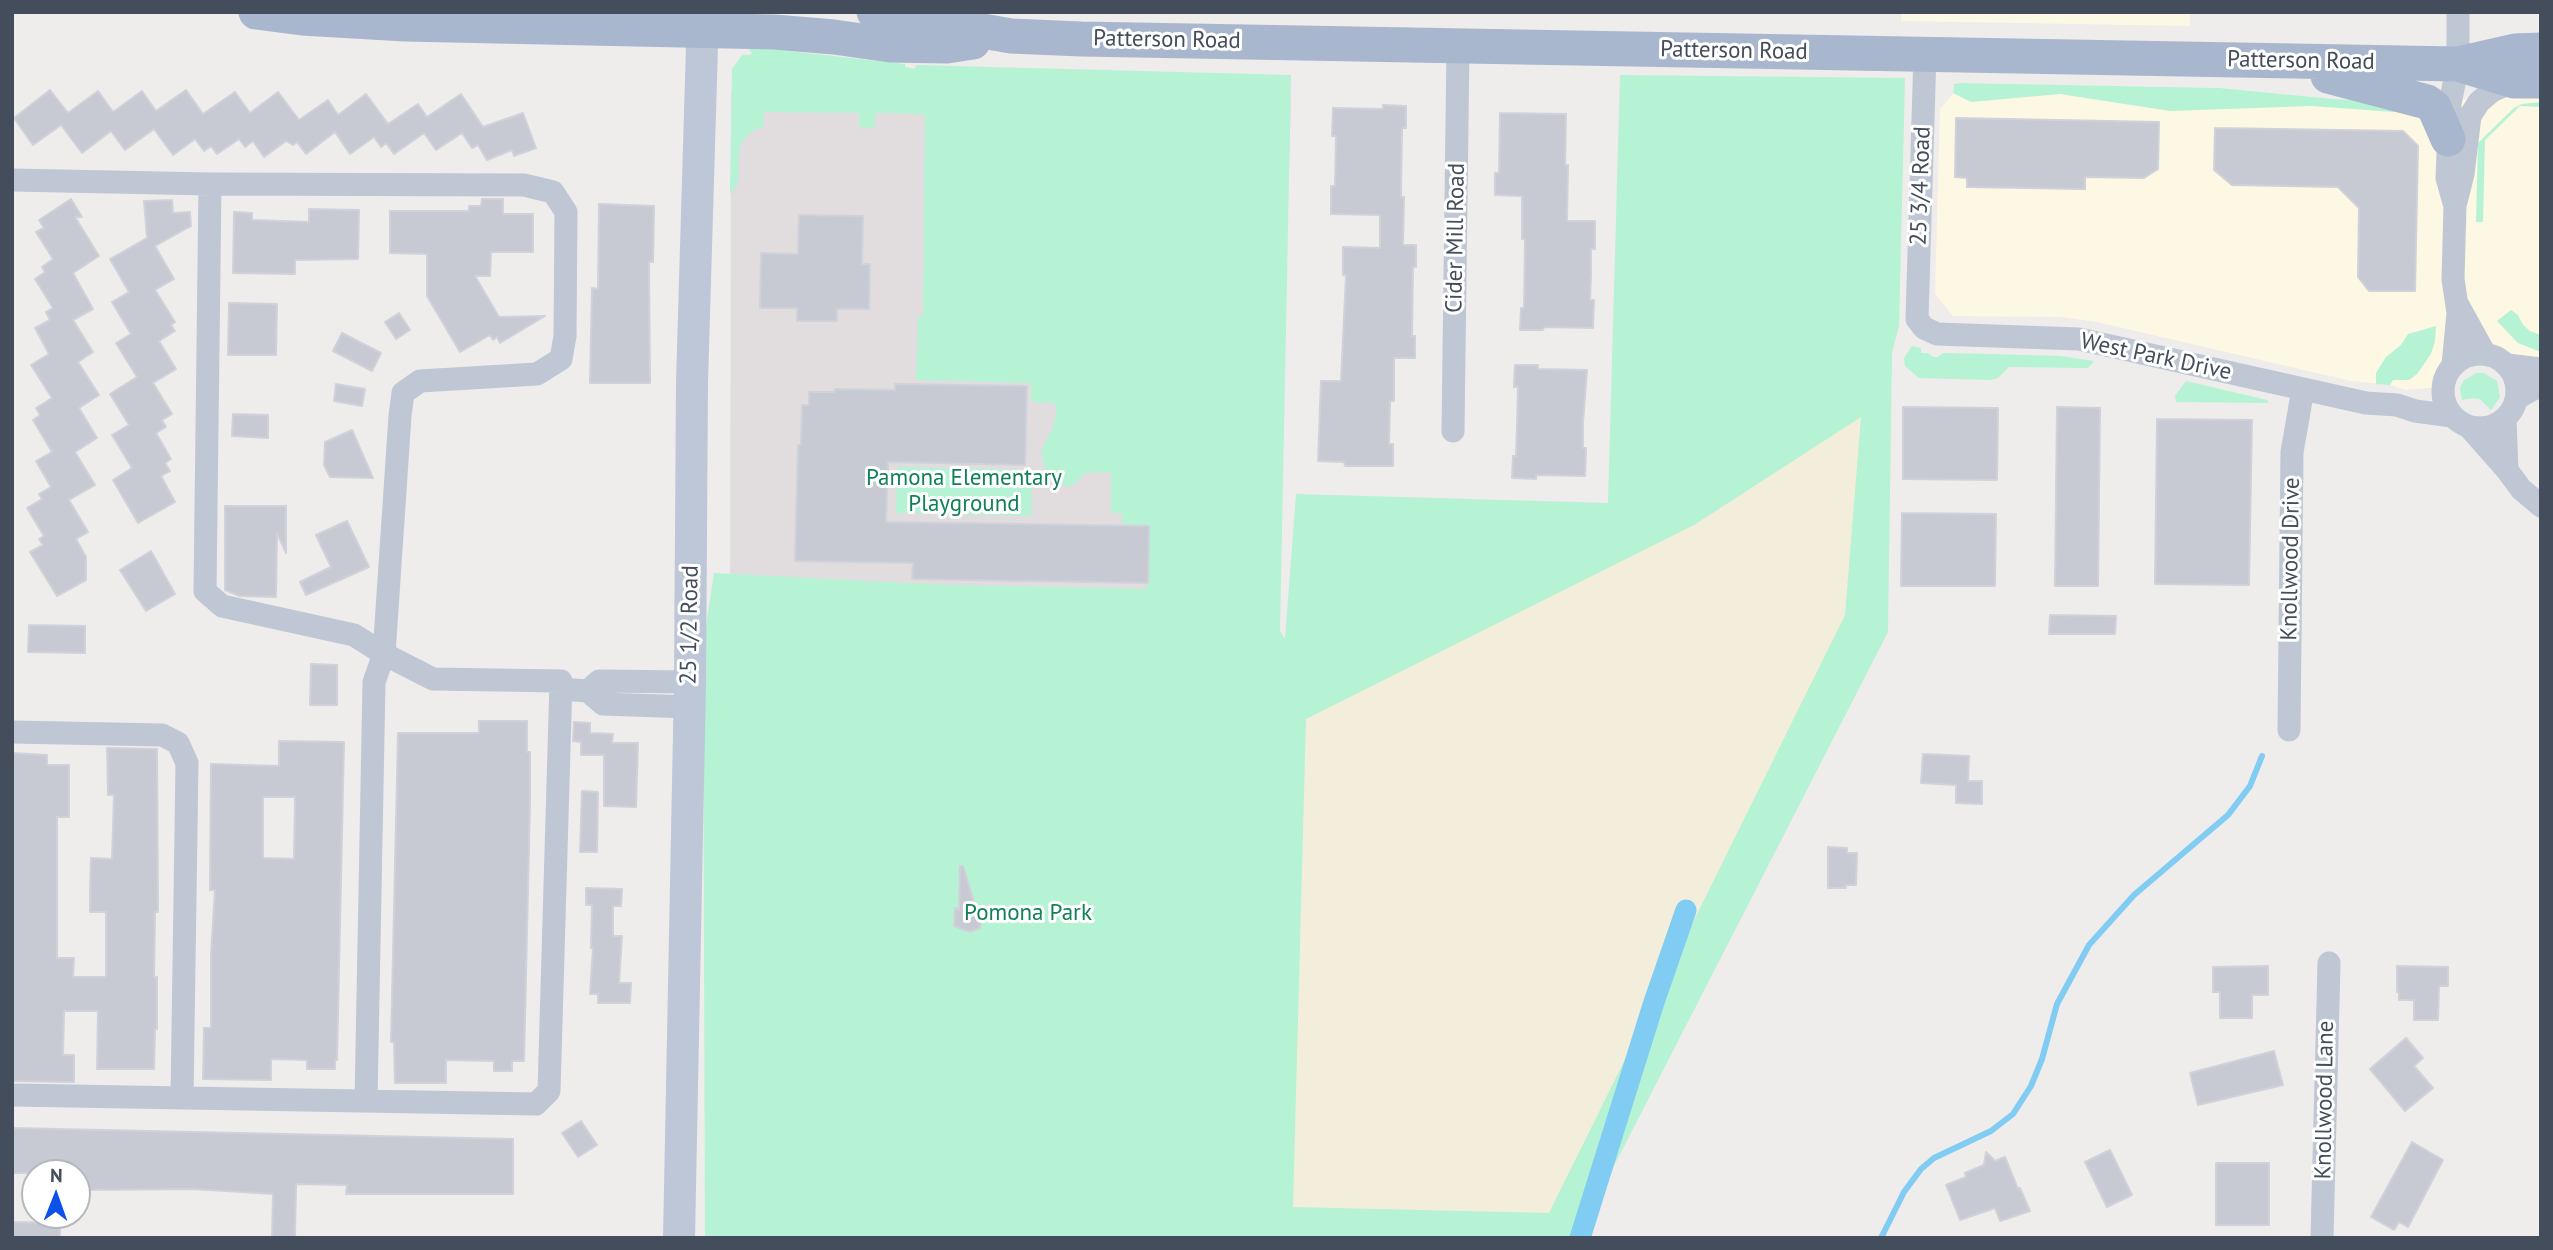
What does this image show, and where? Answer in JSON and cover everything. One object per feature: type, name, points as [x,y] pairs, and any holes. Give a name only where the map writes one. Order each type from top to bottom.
[{"type":"main road","name":"Patterson Road","points":[[256,12],[302,18],[405,24],[703,21],[890,45],[947,46],[1011,36]]},
{"type":"main road","name":"Patterson Road","points":[[874,12],[1011,36],[2458,64],[2527,81]]},
{"type":"main road","name":"Patterson Road","points":[[2458,64],[2515,51],[2541,50]]},
{"type":"main road","points":[[2260,60],[2427,102],[2434,107],[2448,139]]},
{"type":"street","points":[[2455,206],[2447,178],[2449,104],[2458,64],[2458,12]]},
{"type":"street","name":"25 1/2 Road","points":[[679,1238],[690,694],[692,382],[703,21]]},
{"type":"street","name":"Cider Mill Road","points":[[1453,430],[1458,46]]},
{"type":"street","name":"25 3/4 Road","points":[[1917,318],[1925,53]]},
{"type":"street","points":[[2453,365],[2458,305],[2453,279],[2455,206],[2463,174],[2470,116],[2479,102],[2492,91],[2527,81]]},
{"type":"street","points":[[12,180],[524,185],[553,192],[566,212],[565,336],[561,359],[537,374],[420,381],[403,393],[384,654],[374,682],[366,1101]]},
{"type":"street","points":[[12,1095],[536,1104],[549,1091],[561,681],[433,679],[354,635],[222,606],[205,592],[210,184]]},
{"type":"street","points":[[2458,305],[2486,354]]},
{"type":"street","name":"West Park Drive","points":[[1917,318],[1924,328],[1937,334],[2079,339],[2366,403],[2397,405],[2460,421]]},
{"type":"street","points":[[2460,421],[2481,428],[2494,426],[2505,419],[2517,398],[2517,386],[2507,365],[2486,354],[2462,358],[2446,375],[2442,387],[2443,400],[2460,421],[2507,470],[2521,489],[2541,506]]},
{"type":"street","points":[[2507,365],[2541,369]]},
{"type":"street","points":[[2517,398],[2541,385]]},
{"type":"street","name":"West Park Drive","points":[[2397,405],[2442,387]]},
{"type":"street","name":"Knollwood Drive","points":[[2289,730],[2292,452],[2303,389]]},
{"type":"street","points":[[2505,419],[2507,470]]},
{"type":"street","points":[[561,689],[588,691],[603,704],[690,694]]},
{"type":"street","points":[[12,732],[162,734],[178,743],[187,763],[182,1098]]},
{"type":"street","name":"Knollwood Lane","points":[[2322,1238],[2329,963]]},
{"type":"shaded area","points":[[1901,12],[2190,12],[2190,26],[1901,21]]},
{"type":"shaded area","points":[[1954,84],[2220,88],[2333,99],[2413,103],[2541,93],[2541,369],[2507,365],[2486,354],[2474,354],[2453,365],[2442,387],[2405,390],[2390,385],[2351,381],[2097,322],[2061,317],[1953,316],[1935,294],[1940,109],[1953,94]]},
{"type":"shaded area","points":[[731,91],[1291,99],[1275,656],[730,642]]},
{"type":"green space","name":"Pomona Park","points":[[753,47],[905,64],[905,67],[915,69],[916,65],[1291,75],[1280,631],[1285,639],[1296,494],[1608,503],[1620,75],[1905,78],[1899,326],[1892,353],[1888,632],[1577,1238],[705,1238],[703,645],[714,573],[948,585],[1113,588],[1114,593],[1114,588],[1145,589],[1149,583],[1149,526],[1125,526],[1122,513],[1111,513],[1111,472],[1085,473],[1069,487],[1061,484],[1044,466],[1041,451],[1053,427],[1057,407],[1051,402],[1037,403],[1031,400],[1031,383],[916,380],[918,317],[923,316],[925,116],[876,113],[874,128],[862,128],[859,125],[859,113],[764,112],[763,127],[751,132],[742,141],[738,183],[730,194],[732,69],[742,55],[752,53],[749,50]]},
{"type":"green space","points":[[1954,84],[2220,88],[2333,99],[2413,103],[2408,113],[2311,106],[2170,111],[2060,94],[1971,102],[1953,93]]},
{"type":"green space","points":[[2541,102],[2541,107],[2520,106],[2485,140],[2483,222],[2476,222],[2478,143],[2514,108],[2522,104]]},
{"type":"green space","points":[[2511,310],[2530,331],[2541,335],[2541,352],[2518,343],[2497,321]]},
{"type":"green space","points":[[2436,326],[2431,354],[2417,374],[2409,380],[2393,380],[2390,385],[2376,384],[2376,373],[2386,357],[2401,345],[2408,334]]},
{"type":"green space","points":[[1912,346],[1921,348],[1921,353],[1928,353],[1933,357],[1943,353],[1988,354],[2061,356],[2094,361],[2088,368],[2009,367],[1998,378],[1991,380],[1919,378],[1905,366],[1904,358]]},
{"type":"green space","points":[[2476,373],[2484,373],[2497,381],[2500,397],[2491,410],[2480,399],[2462,400],[2460,388],[2463,381]]},
{"type":"green space","points":[[2186,381],[2267,400],[2269,403],[2176,402],[2175,396]]},
{"type":"green space","name":"Pamona Elementary Playground","points":[[897,467],[1032,470],[1031,516],[896,513]]},
{"type":"sand","points":[[1861,417],[1845,615],[1549,1213],[1293,1207],[1306,719],[1694,525]]},
{"type":"building","points":[[50,90],[68,113],[98,91],[113,112],[142,91],[156,111],[186,90],[203,114],[235,92],[250,113],[278,92],[299,120],[328,100],[338,115],[366,94],[388,124],[418,104],[427,117],[461,94],[483,127],[523,113],[536,148],[514,156],[512,150],[487,160],[478,145],[472,148],[462,133],[436,150],[424,133],[394,154],[386,143],[381,147],[374,137],[350,154],[335,132],[306,154],[297,142],[293,145],[286,141],[264,157],[253,141],[245,147],[239,139],[217,154],[211,146],[204,151],[195,139],[173,155],[154,129],[125,150],[111,131],[82,153],[61,125],[33,145],[14,118]]},
{"type":"building","points":[[1383,105],[1406,106],[1406,128],[1402,128],[1401,197],[1404,197],[1403,245],[1416,245],[1412,336],[1415,336],[1415,358],[1394,358],[1394,401],[1390,401],[1389,444],[1393,444],[1393,466],[1345,466],[1344,462],[1318,461],[1321,381],[1341,381],[1346,275],[1343,275],[1343,247],[1380,248],[1380,215],[1331,214],[1331,186],[1335,186],[1336,136],[1332,136],[1333,108],[1383,109]]},
{"type":"building","points":[[1500,113],[1566,114],[1567,221],[1595,221],[1595,249],[1591,249],[1590,300],[1594,300],[1593,328],[1544,327],[1543,330],[1520,330],[1521,308],[1524,308],[1525,239],[1522,239],[1522,196],[1495,195],[1495,173],[1499,173]]},
{"type":"building","points":[[1956,118],[2159,122],[2158,169],[2144,178],[2085,177],[2085,189],[1967,187],[1967,178],[1955,177]]},
{"type":"building","points":[[2215,128],[2403,131],[2418,146],[2415,291],[2369,291],[2358,277],[2359,208],[2338,187],[2232,185],[2214,170]]},
{"type":"building","points":[[71,199],[82,217],[75,217],[99,256],[73,273],[93,309],[73,320],[93,352],[78,362],[99,395],[79,408],[97,438],[75,452],[95,485],[69,500],[88,532],[76,539],[86,557],[86,580],[57,596],[30,552],[43,545],[39,539],[44,536],[27,508],[42,499],[39,494],[51,487],[36,461],[52,452],[33,420],[40,415],[36,408],[52,398],[31,365],[49,354],[35,328],[50,320],[46,312],[53,308],[35,279],[45,272],[42,267],[53,259],[36,232],[44,228],[39,220]]},
{"type":"building","points":[[482,199],[503,199],[503,214],[533,214],[533,252],[491,252],[490,276],[475,276],[499,317],[545,316],[500,343],[497,337],[493,340],[490,335],[460,352],[427,296],[427,254],[390,253],[390,211],[469,211],[469,206],[481,206]]},
{"type":"building","points":[[172,200],[173,213],[190,212],[191,226],[155,246],[174,279],[155,290],[175,322],[171,325],[175,331],[159,341],[176,369],[153,383],[172,414],[162,420],[166,427],[156,433],[171,459],[165,463],[170,471],[161,476],[175,502],[138,523],[113,480],[132,468],[112,435],[129,425],[110,394],[137,377],[116,343],[131,334],[112,302],[129,292],[110,259],[147,238],[144,201]]},
{"type":"building","points":[[599,204],[654,206],[653,262],[649,262],[650,383],[590,383],[592,288],[598,289]]},
{"type":"building","points":[[309,209],[359,210],[358,259],[295,260],[295,274],[233,273],[234,212],[252,213],[252,220],[309,222]]},
{"type":"building","points":[[799,215],[863,216],[862,264],[870,264],[869,309],[837,309],[837,321],[797,321],[797,308],[760,308],[761,253],[798,254]]},
{"type":"building","points":[[229,303],[277,304],[276,355],[228,355]]},
{"type":"building","points":[[399,313],[410,330],[396,339],[385,322]]},
{"type":"building","points":[[342,333],[381,353],[372,371],[333,351]]},
{"type":"building","points":[[1515,365],[1538,365],[1538,369],[1587,370],[1583,422],[1585,476],[1536,475],[1536,479],[1512,478],[1517,426],[1518,387],[1514,387]]},
{"type":"building","points":[[336,384],[365,389],[362,406],[334,401]]},
{"type":"building","points":[[895,384],[1027,386],[1025,465],[888,462],[886,522],[1149,526],[1148,583],[912,579],[913,563],[795,561],[798,445],[801,445],[802,405],[809,405],[809,392],[835,392],[835,389],[895,390]]},
{"type":"building","points":[[1903,407],[1998,408],[1997,480],[1903,479]]},
{"type":"building","points":[[2057,407],[2100,408],[2098,586],[2055,586]]},
{"type":"building","points":[[233,414],[268,415],[268,438],[232,436]]},
{"type":"building","points":[[2157,419],[2252,420],[2249,585],[2155,584]]},
{"type":"building","points":[[352,430],[373,478],[330,477],[324,465],[325,442]]},
{"type":"building","points":[[225,506],[286,506],[286,553],[277,533],[276,597],[240,596],[225,590]]},
{"type":"building","points":[[1902,513],[1996,514],[1995,586],[1901,586]]},
{"type":"building","points":[[347,521],[369,567],[306,595],[300,582],[331,567],[316,535]]},
{"type":"building","points":[[151,551],[175,594],[146,611],[120,570]]},
{"type":"building","points":[[2050,615],[2116,616],[2115,634],[2049,634]]},
{"type":"building","points":[[29,625],[85,626],[85,653],[28,652]]},
{"type":"building","points":[[311,664],[337,665],[337,705],[310,705]]},
{"type":"building","points":[[479,721],[527,721],[530,802],[524,1061],[512,1061],[512,1071],[494,1071],[494,1061],[446,1060],[446,1083],[395,1083],[394,1042],[391,1042],[398,733],[479,733]]},
{"type":"building","points":[[574,722],[590,723],[590,733],[613,734],[612,743],[638,743],[636,807],[604,806],[604,755],[581,755],[581,742],[573,741]]},
{"type":"building","points":[[279,741],[344,742],[335,1069],[307,1069],[307,1060],[271,1059],[271,1080],[203,1079],[204,1028],[211,1028],[211,954],[215,890],[210,890],[211,764],[279,766]],"holes":[[[263,797],[295,797],[294,859],[263,858]]]},
{"type":"building","points":[[107,748],[157,749],[158,912],[155,912],[154,977],[157,977],[157,1029],[154,1069],[97,1069],[98,1011],[64,1011],[63,1055],[74,1055],[74,1082],[12,1081],[12,753],[47,755],[47,765],[69,765],[69,817],[57,817],[57,958],[74,958],[73,977],[106,977],[106,912],[90,912],[90,893],[91,858],[112,859],[114,795],[108,795]]},
{"type":"building","points":[[1923,754],[1969,756],[1968,781],[1982,781],[1982,804],[1956,803],[1956,785],[1921,783]]},
{"type":"building","points":[[582,791],[598,792],[597,852],[580,852]]},
{"type":"building","points":[[1828,847],[1847,848],[1847,853],[1857,853],[1856,885],[1828,888]]},
{"type":"building","points":[[960,866],[963,866],[977,912],[982,912],[980,928],[970,932],[954,926],[955,908],[959,910]]},
{"type":"building","points":[[586,888],[622,889],[621,906],[613,906],[613,936],[622,936],[619,983],[631,983],[630,1003],[598,1003],[598,994],[590,994],[592,905],[586,905]]},
{"type":"building","points":[[2268,966],[2268,995],[2252,995],[2252,1018],[2220,1018],[2220,992],[2213,992],[2213,967]]},
{"type":"building","points":[[2397,966],[2448,967],[2448,986],[2439,986],[2438,1020],[2414,1020],[2414,1000],[2399,1000]]},
{"type":"building","points":[[2406,1038],[2423,1058],[2414,1066],[2433,1088],[2405,1111],[2370,1069]]},
{"type":"building","points":[[2274,1051],[2283,1085],[2198,1105],[2190,1073]]},
{"type":"building","points":[[581,1121],[597,1145],[578,1157],[562,1133]]},
{"type":"building","points":[[12,1128],[513,1139],[513,1194],[346,1194],[347,1185],[296,1184],[295,1238],[272,1238],[273,1194],[193,1189],[91,1190],[91,1159],[21,1159],[21,1173],[12,1173]]},
{"type":"building","points":[[2412,1142],[2443,1160],[2408,1227],[2399,1222],[2394,1230],[2371,1217]]},
{"type":"building","points":[[2110,1150],[2132,1195],[2107,1207],[2085,1162]]},
{"type":"building","points":[[1986,1152],[1995,1161],[2005,1157],[2030,1211],[2000,1221],[1995,1208],[1960,1220],[1946,1185],[1966,1177],[1965,1173],[1984,1165]]},
{"type":"building","points":[[2216,1163],[2269,1163],[2269,1225],[2216,1225]]},
{"type":"building","points":[[12,1222],[21,1222],[21,1229],[60,1229],[60,1238],[12,1238]]},
{"type":"waterway","points":[[1881,1238],[1904,1192],[1921,1169],[1934,1158],[1991,1131],[2013,1114],[2031,1086],[2042,1059],[2057,1004],[2089,945],[2134,895],[2228,815],[2250,786],[2262,756]]},
{"type":"waterway","points":[[1580,1238],[1654,1002],[1686,910]]}]
